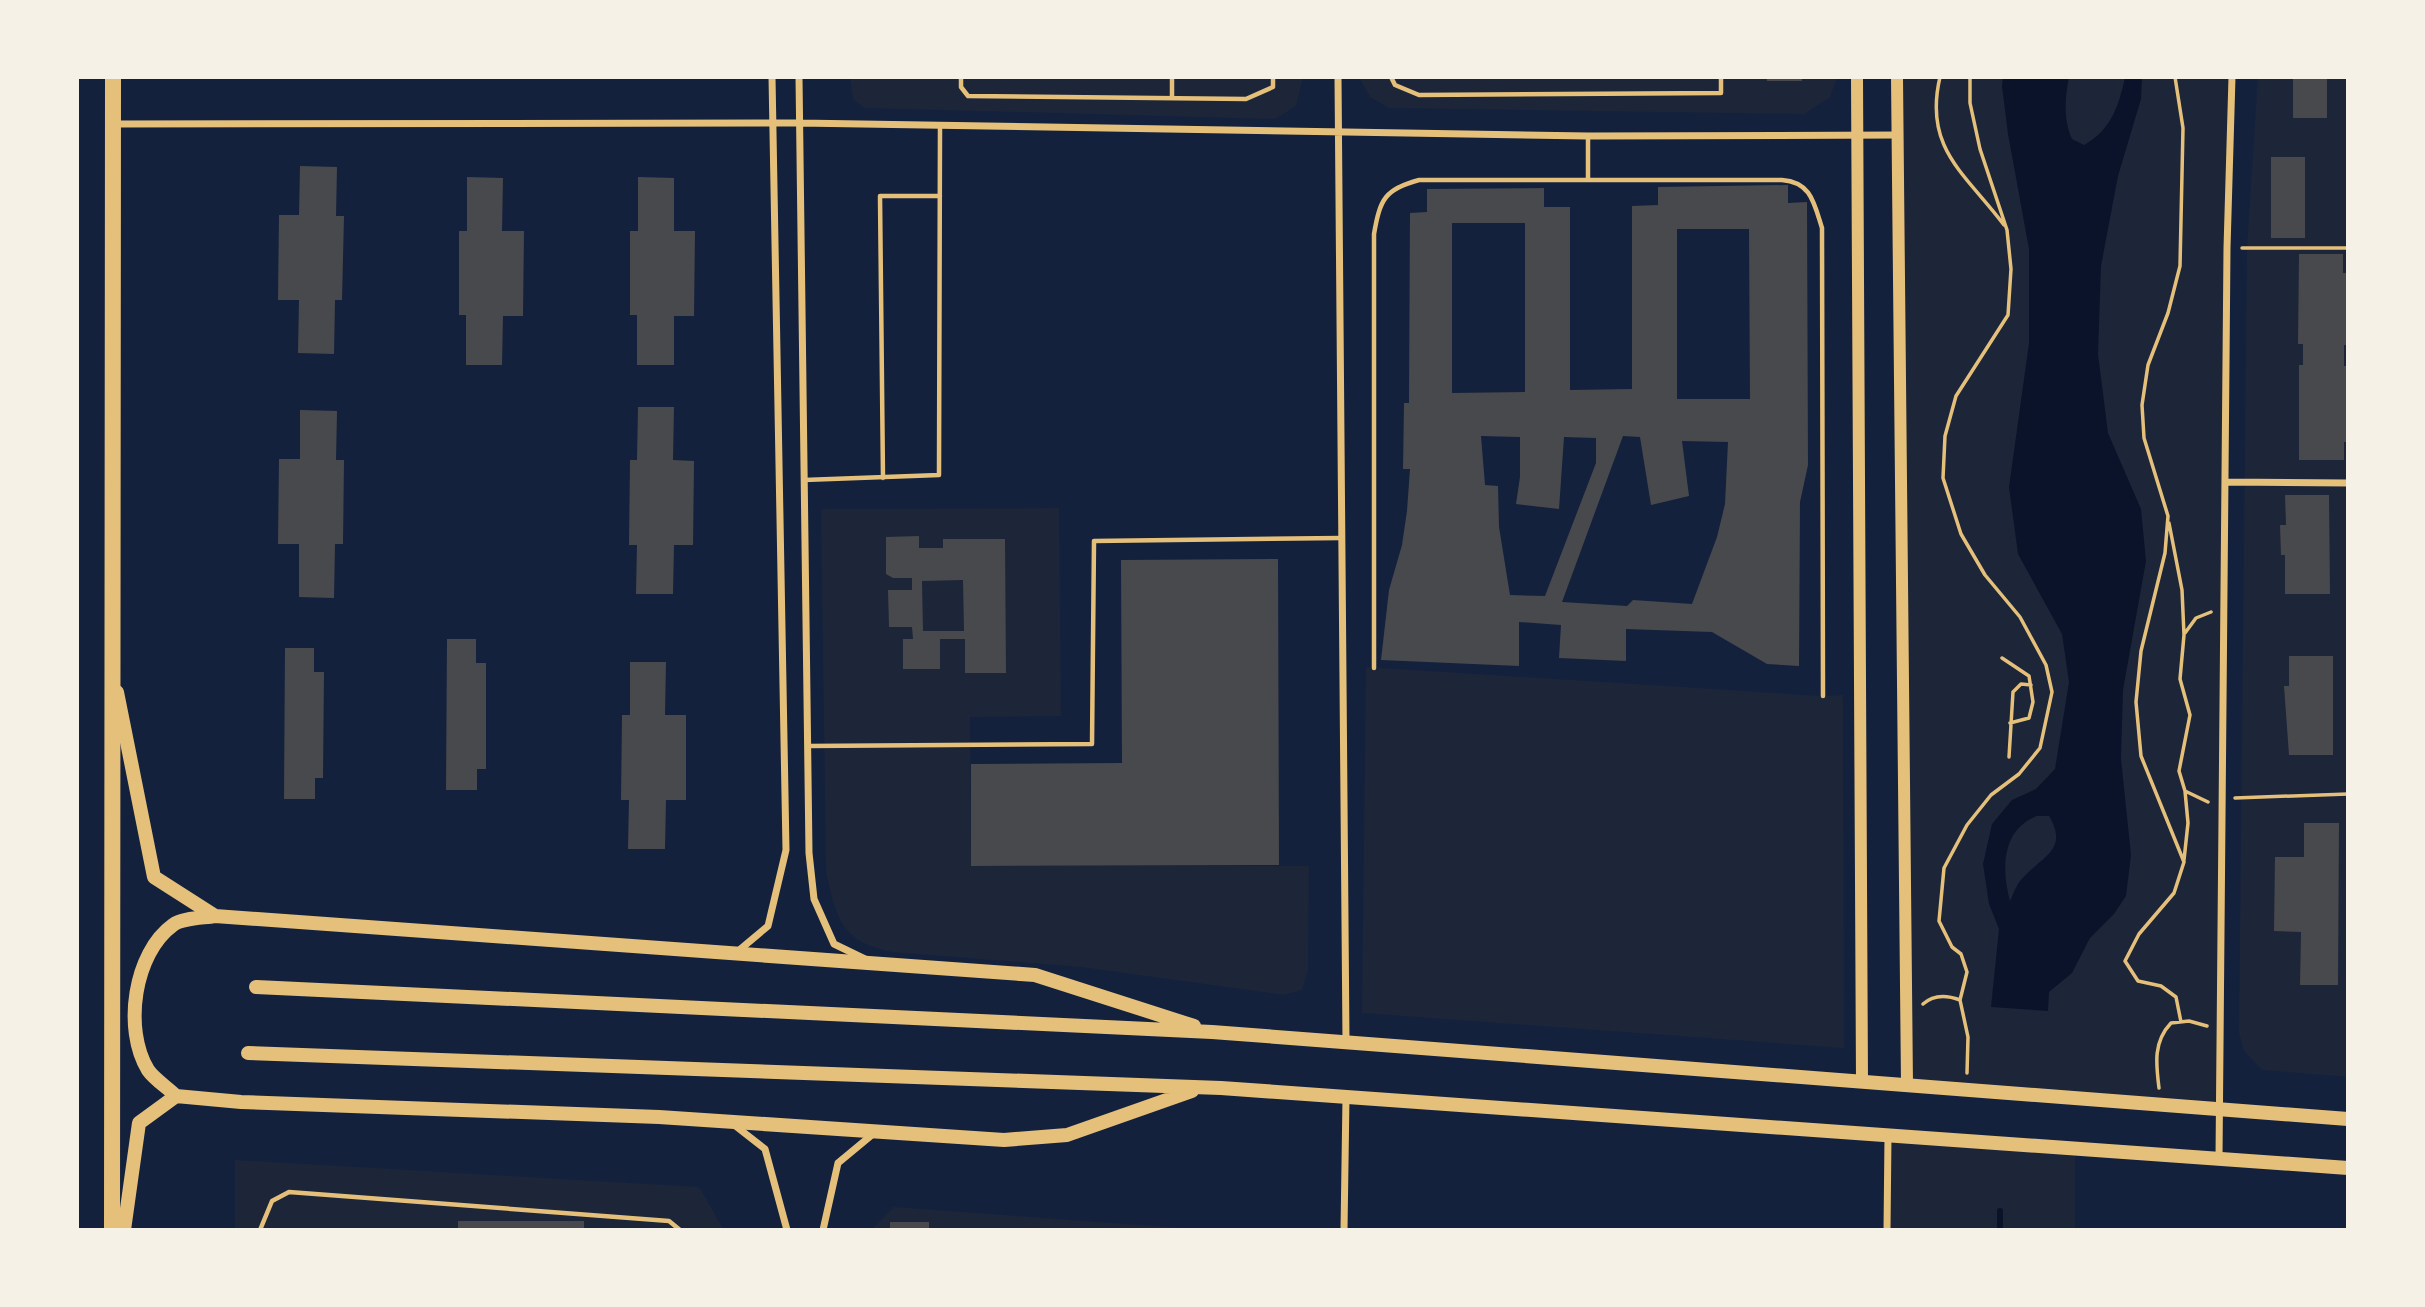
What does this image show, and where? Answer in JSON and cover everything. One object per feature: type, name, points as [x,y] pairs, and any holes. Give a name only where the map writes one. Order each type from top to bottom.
[{"type":"main road","points":[[113,77],[113,1230]]},
{"type":"main road","points":[[113,673],[154,877],[215,916]]},
{"type":"main road","points":[[1212,1032],[1035,975],[215,916],[174,923],[152,945],[136,987],[136,1031],[148,1070],[176,1096],[241,1102],[730,1122],[1003,1140],[1068,1135],[1190,1091],[1221,1088]]},
{"type":"main road","points":[[256,987],[1212,1032],[2348,1119]]},
{"type":"main road","points":[[248,1053],[1221,1088],[2348,1168]]},
{"type":"main road","points":[[124,1230],[139,1123],[176,1096]]},
{"type":"street","points":[[736,952],[768,926],[786,850],[772,77]]},
{"type":"street","points":[[799,77],[809,853],[814,898],[834,944],[875,964]]},
{"type":"street","points":[[1338,77],[1346,1042]]},
{"type":"street","points":[[1857,77],[1862,1082]]},
{"type":"street","points":[[1897,77],[1907,1085]]},
{"type":"street","points":[[2219,1159],[2227,248],[2232,77]]},
{"type":"street","points":[[113,124],[799,123],[1588,136],[1898,135]]},
{"type":"street","points":[[2226,482],[2348,483]]},
{"type":"street","points":[[1344,1230],[1346,1097]]},
{"type":"street","points":[[730,1122],[765,1149],[787,1230]]},
{"type":"street","points":[[823,1230],[838,1163],[876,1132]]},
{"type":"street","points":[[1887,1230],[1888,1136]]},
{"type":"lane","points":[[961,77],[961,87],[968,96],[1247,99],[1273,87],[1273,77]]},
{"type":"lane","points":[[1172,77],[1172,98]]},
{"type":"lane","points":[[1391,77],[1395,85],[1419,95],[1721,93],[1721,77]]},
{"type":"lane","points":[[804,480],[939,475],[940,125]]},
{"type":"lane","points":[[1588,136],[1588,180]]},
{"type":"lane","points":[[1374,668],[1374,234],[1379,208],[1394,187],[1419,180],[1782,180],[1796,181],[1811,193],[1822,228],[1823,696]]},
{"type":"lane","points":[[883,478],[880,196],[940,196]]},
{"type":"lane","points":[[808,746],[1092,744],[1094,541],[1342,538]]},
{"type":"lane","points":[[260,1230],[272,1200],[289,1192],[669,1221],[680,1230]]},
{"type":"path","points":[[1940,77],[1936,93],[1937,131],[1960,176],[2007,230]]},
{"type":"path","points":[[1966,1090],[1968,1037],[1960,1000],[1967,972],[1961,954],[1952,947],[1939,921],[1944,868],[1967,825],[1990,795],[2019,774],[2039,748],[2052,692],[2046,665],[2020,617],[1985,575],[1961,534],[1943,478],[1945,436],[1956,396],[2008,315],[2011,269],[2007,230],[1980,149],[1970,103],[1970,77]]},
{"type":"path","points":[[2175,77],[2183,128],[2180,266],[2168,313],[2148,365],[2142,405],[2144,438],[2168,516],[2182,590],[2184,635],[2180,678],[2190,715],[2179,771],[2185,791],[2188,823],[2184,862],[2175,893],[2139,934],[2126,961],[2138,981],[2161,986],[2176,997],[2181,1022]]},
{"type":"path","points":[[2227,248],[2348,248]]},
{"type":"path","points":[[2168,516],[2165,553],[2141,651],[2136,702],[2141,756],[2184,862]]},
{"type":"path","points":[[2184,635],[2196,618],[2224,608]]},
{"type":"path","points":[[2002,658],[2029,676],[2034,702],[2029,718],[2010,723]]},
{"type":"path","points":[[2009,757],[2012,692],[2021,684],[2031,685]]},
{"type":"path","points":[[2185,791],[2205,799],[2222,819]]},
{"type":"path","points":[[2223,798],[2348,794]]},
{"type":"path","points":[[1907,1019],[1929,998],[1948,996],[1960,1000]]},
{"type":"path","points":[[2161,1104],[2156,1063],[2160,1035],[2171,1023],[2210,1027],[2220,1043]]},
{"type":"path","points":[[995,1230],[1027,1230]]},
{"type":"shaded area","points":[[850,77],[1303,77],[1296,106],[1275,119],[864,108],[853,99]]},
{"type":"shaded area","points":[[1359,77],[1837,77],[1830,97],[1804,114],[1389,108],[1370,97]]},
{"type":"shaded area","points":[[1897,77],[2232,77],[2220,1109],[1907,1085]]},
{"type":"shaded area","points":[[2003,77],[2069,77],[2067,124],[2072,139],[2084,145],[2107,125],[2120,98],[2125,77],[2142,77],[2141,99],[2118,176],[2101,266],[2098,354],[2108,433],[2141,509],[2146,561],[2123,690],[2121,759],[2131,855],[2126,896],[2114,914],[2090,938],[2072,973],[2049,992],[2048,1011],[1991,1007],[1999,929],[1989,904],[1983,864],[1992,824],[2012,800],[2036,789],[2055,769],[2069,682],[2062,634],[2018,554],[2009,487],[2029,343],[2029,249],[2002,86]],"holes":[[[2037,816],[2049,816],[2055,828],[2054,846],[2020,881],[2010,901],[2005,863],[2011,840],[2025,822]]]},
{"type":"shaded area","points":[[2258,77],[2348,77],[2348,1077],[2262,1070],[2244,1051],[2239,1033],[2247,248]]},
{"type":"shaded area","points":[[1059,508],[1061,716],[970,717],[971,866],[1309,866],[1308,970],[1302,990],[1284,995],[1081,967],[892,952],[861,941],[851,934],[838,915],[826,872],[821,509]]},
{"type":"shaded area","points":[[1366,667],[1823,696],[1843,695],[1844,1048],[1362,1013]]},
{"type":"shaded area","points":[[1888,1136],[2075,1149],[2075,1230],[1887,1230]]},
{"type":"shaded area","points":[[235,1160],[699,1187],[724,1230],[235,1230]]},
{"type":"shaded area","points":[[894,1207],[1210,1230],[871,1230]]},
{"type":"building","points":[[1767,77],[1802,77],[1802,81],[1767,81]]},
{"type":"building","points":[[2293,77],[2327,77],[2327,118],[2293,118]]},
{"type":"building","points":[[2271,157],[2305,157],[2305,238],[2271,238]]},
{"type":"building","points":[[300,166],[337,167],[336,216],[344,216],[342,300],[335,300],[334,354],[298,353],[299,300],[278,300],[279,215],[299,215]]},
{"type":"building","points":[[467,177],[503,178],[502,231],[524,231],[523,316],[503,316],[502,365],[466,365],[466,315],[459,315],[459,231],[467,231]]},
{"type":"building","points":[[638,177],[674,178],[674,231],[695,231],[694,316],[674,316],[674,365],[637,365],[637,315],[630,315],[630,231],[638,231]]},
{"type":"building","points":[[1788,185],[1788,203],[1807,202],[1808,465],[1800,502],[1799,666],[1767,664],[1712,632],[1626,629],[1626,661],[1559,658],[1561,625],[1519,622],[1519,666],[1381,660],[1389,590],[1402,545],[1410,469],[1403,469],[1404,403],[1409,403],[1410,213],[1427,212],[1427,189],[1544,188],[1544,207],[1570,207],[1570,390],[1632,389],[1632,206],[1658,205],[1658,187]],"holes":[[[1452,223],[1525,223],[1525,392],[1452,393]],[[1677,229],[1749,229],[1750,399],[1677,399]],[[1481,436],[1520,437],[1520,477],[1516,504],[1559,509],[1564,437],[1596,438],[1596,463],[1545,596],[1510,595],[1499,527],[1498,486],[1485,485]],[[1623,436],[1640,437],[1651,505],[1689,496],[1682,441],[1728,442],[1725,504],[1717,537],[1692,604],[1633,600],[1627,606],[1562,602]]]},
{"type":"building","points":[[2299,254],[2343,254],[2343,273],[2348,273],[2348,345],[2344,345],[2344,366],[2348,366],[2348,442],[2344,442],[2344,460],[2299,460],[2299,365],[2303,365],[2303,344],[2298,344]]},
{"type":"building","points":[[638,407],[674,407],[673,460],[694,461],[693,545],[674,545],[673,594],[636,594],[637,545],[629,545],[630,460],[637,460]]},
{"type":"building","points":[[300,410],[337,411],[336,460],[344,460],[343,544],[335,544],[334,598],[299,597],[299,544],[278,544],[279,459],[300,459]]},
{"type":"building","points":[[2285,495],[2329,495],[2330,594],[2285,594],[2285,555],[2281,555],[2280,525],[2286,525]]},
{"type":"building","points":[[919,536],[919,548],[943,548],[943,539],[1005,539],[1006,673],[965,673],[965,639],[940,639],[940,669],[903,669],[903,639],[913,639],[912,627],[889,627],[888,590],[912,590],[912,578],[893,578],[886,574],[886,537]],"holes":[[[963,580],[964,631],[923,631],[922,581]]]},
{"type":"building","points":[[1278,559],[1279,865],[971,866],[971,764],[1122,763],[1121,560]]},
{"type":"building","points":[[447,639],[476,639],[476,663],[486,663],[486,769],[477,769],[477,790],[446,790]]},
{"type":"building","points":[[285,648],[314,648],[314,672],[324,672],[323,778],[315,778],[315,799],[284,799]]},
{"type":"building","points":[[2289,656],[2333,656],[2333,755],[2289,755],[2284,686],[2289,686]]},
{"type":"building","points":[[630,662],[666,662],[665,715],[686,715],[686,800],[666,800],[665,849],[628,849],[629,800],[621,800],[622,715],[630,715]]},
{"type":"building","points":[[2304,823],[2339,823],[2338,985],[2300,985],[2301,932],[2274,931],[2275,857],[2304,857]]},
{"type":"building","points":[[458,1221],[584,1221],[584,1230],[458,1230]]},
{"type":"building","points":[[890,1222],[929,1222],[929,1230],[890,1230]]},
{"type":"waterway","points":[[2000,1211],[2000,1230]]}]
